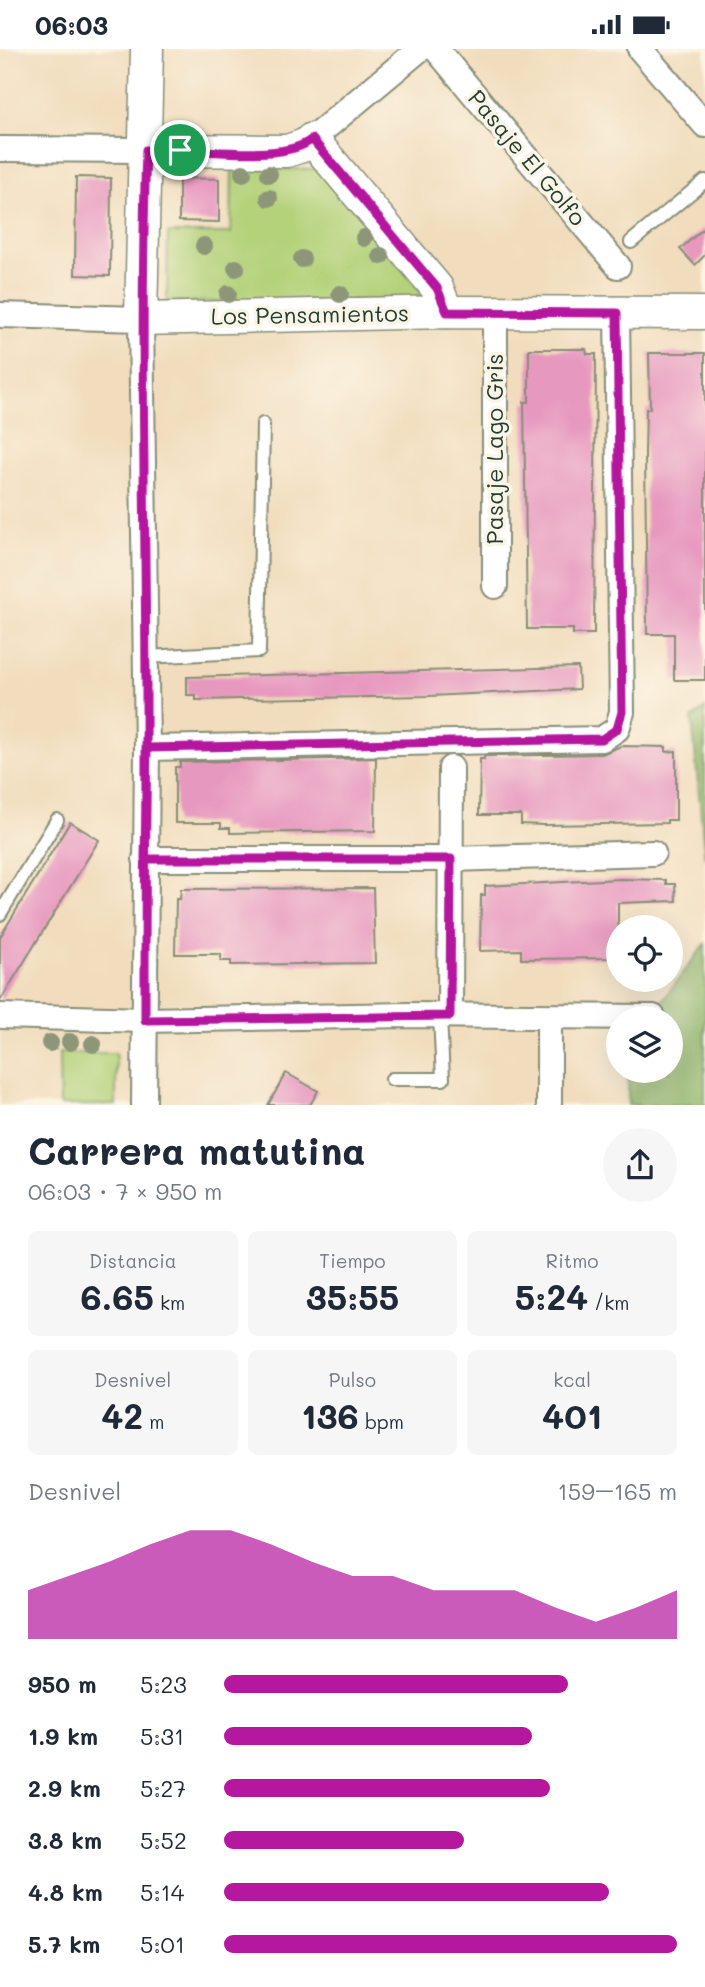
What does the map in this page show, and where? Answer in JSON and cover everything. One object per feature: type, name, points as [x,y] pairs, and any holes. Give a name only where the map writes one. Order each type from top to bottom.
[{"type":"street","points":[[144,1105],[147,748],[141,319],[147,49]]},
{"type":"street","points":[[0,149],[287,151],[305,145],[420,49]]},
{"type":"street","name":"Pasaje El Golfo","points":[[436,49],[618,266]]},
{"type":"street","points":[[640,49],[705,125]]},
{"type":"street","points":[[312,139],[437,288],[447,312]]},
{"type":"street","name":"Los Pensamientos","points":[[0,315],[141,319],[447,312],[705,313]]},
{"type":"street","name":"Pasaje Lago Gris","points":[[495,312],[495,586]]},
{"type":"street","points":[[147,748],[602,739],[617,729],[622,712],[617,313]]},
{"type":"street","points":[[445,1016],[451,859],[451,768]]},
{"type":"street","points":[[145,859],[451,859],[653,853]]},
{"type":"street","points":[[0,1016],[145,1020],[606,1017]]},
{"type":"street","points":[[549,1017],[549,1105]]},
{"type":"lane","points":[[631,242],[705,181]]},
{"type":"lane","points":[[146,657],[259,651],[263,424]]},
{"type":"lane","points":[[0,914],[57,820]]},
{"type":"lane","points":[[392,1079],[443,1079],[445,1016]]},
{"type":"green space","points":[[232,169],[322,169],[429,301],[167,302],[168,233],[231,233]]},
{"type":"green space","points":[[705,708],[705,858],[692,719]]},
{"type":"green space","points":[[705,944],[705,1105],[628,1105],[628,1083],[683,1083],[683,1006],[658,1006],[669,992],[683,992],[683,973]]},
{"type":"green space","points":[[59,1053],[116,1053],[116,1105],[60,1105]]},
{"type":"building","points":[[76,177],[111,178],[110,276],[75,275]]},
{"type":"building","points":[[179,178],[219,179],[219,222],[179,221]]},
{"type":"building","points":[[705,227],[705,255],[695,265],[680,249]]},
{"type":"building","points":[[529,349],[586,349],[587,354],[596,354],[594,634],[573,634],[573,629],[527,629],[524,402],[529,402]]},
{"type":"building","points":[[649,353],[705,353],[705,680],[674,680],[674,634],[647,634],[645,453],[646,409],[650,409]]},
{"type":"building","points":[[578,667],[579,689],[429,696],[196,700],[196,695],[187,695],[187,677]]},
{"type":"building","points":[[621,746],[666,747],[666,752],[676,751],[676,820],[667,820],[667,823],[543,825],[521,824],[521,815],[479,815],[480,759],[484,759],[484,756],[602,754]]},
{"type":"building","points":[[376,758],[375,831],[230,833],[230,828],[221,828],[221,823],[175,823],[175,767],[180,767],[180,762]]},
{"type":"building","points":[[70,822],[99,840],[0,1001],[0,937]]},
{"type":"building","points":[[621,879],[666,880],[666,884],[675,884],[676,901],[618,903],[618,915],[606,915],[606,958],[521,959],[521,950],[480,951],[481,895],[485,895],[485,886]]},
{"type":"building","points":[[373,888],[375,963],[231,965],[231,961],[221,961],[221,954],[175,954],[176,899],[180,899],[181,889]]},
{"type":"building","points":[[286,1073],[318,1091],[310,1105],[268,1105]]},
{"type":"route","points":[[180,150],[146,150],[141,319],[147,748],[145,859],[451,859],[450,1016],[145,1020],[145,859],[146,804],[147,748],[602,739],[617,729],[622,712],[617,313],[447,312],[437,288],[312,139],[305,145],[287,151],[180,150]]}]
